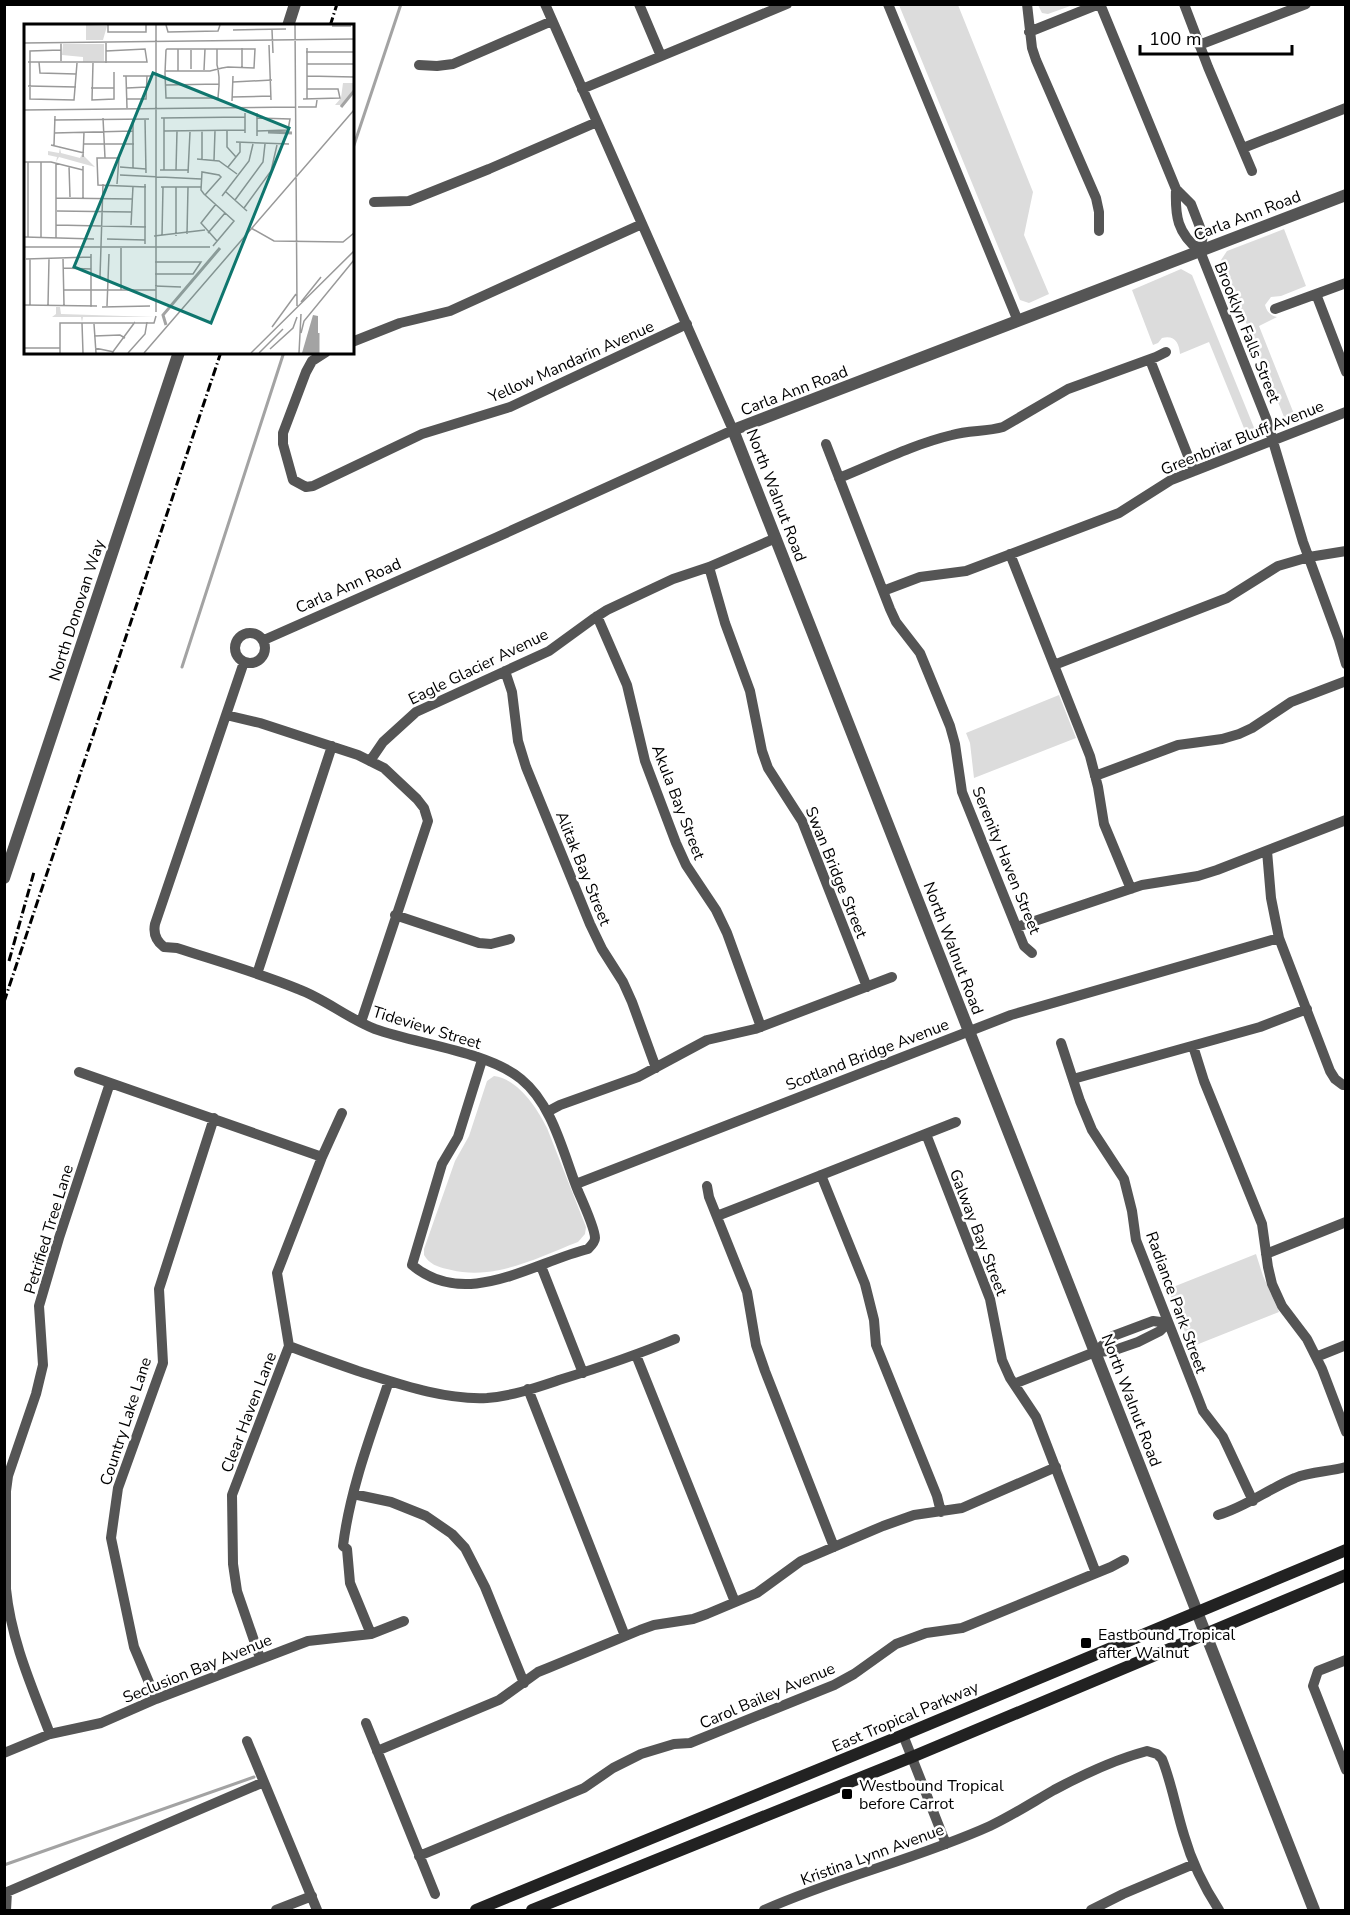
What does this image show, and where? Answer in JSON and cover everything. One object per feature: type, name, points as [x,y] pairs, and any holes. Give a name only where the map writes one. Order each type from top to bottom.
[{"type":"main road","name":"East Tropical Parkway","points":[[476,1911],[1346,1550]]},
{"type":"main road","points":[[532,1911],[912,1757],[1346,1575]]},
{"type":"street","points":[[289,24],[295,4]]},
{"type":"street","name":"North Walnut Road","points":[[545,4],[733,430],[1314,1911]]},
{"type":"street","points":[[639,4],[661,56]]},
{"type":"street","points":[[582,89],[787,4]]},
{"type":"street","points":[[888,4],[1018,321]]},
{"type":"street","points":[[1027,4],[1029,32],[1035,60],[1096,198],[1099,231]]},
{"type":"street","points":[[1029,32],[1099,4],[1176,189],[1191,204],[1203,235],[1200,251],[1187,241],[1176,213],[1176,189]]},
{"type":"street","points":[[1184,4],[1252,171]]},
{"type":"street","points":[[1199,45],[1306,4]]},
{"type":"street","points":[[418,65],[453,64],[552,21]]},
{"type":"street","points":[[1243,147],[1346,108]]},
{"type":"street","points":[[374,202],[409,201],[597,122]]},
{"type":"street","name":"Carla Ann Road","points":[[244,662],[239,659],[235,650],[237,640],[245,633],[260,636],[264,640],[733,430],[1346,195]]},
{"type":"street","points":[[354,341],[400,323],[450,311],[642,224]]},
{"type":"street","name":"Brooklyn Falls Street","points":[[1200,251],[1273,440],[1309,557],[1346,664]]},
{"type":"street","points":[[1275,309],[1346,283]]},
{"type":"street","points":[[1316,294],[1346,372]]},
{"type":"street","name":"Yellow Mandarin Avenue","points":[[323,354],[312,361],[306,372],[283,433],[283,444],[294,480],[306,487],[313,486],[422,434],[510,407],[687,324]]},
{"type":"street","points":[[839,478],[936,439],[1003,427],[1068,389],[1150,360],[1166,352]]},
{"type":"street","name":"North Donovan Way","points":[[4,878],[178,354]]},
{"type":"street","points":[[1150,360],[1194,471]]},
{"type":"street","name":"Greenbriar Bluff Avenue","points":[[883,591],[920,578],[966,571],[1119,513],[1171,480],[1346,412]]},
{"type":"street","name":"Serenity Haven Street","points":[[826,444],[896,622],[920,653],[950,726],[956,744],[962,792],[1024,946],[1032,953]]},
{"type":"street","name":"Eagle Glacier Avenue","points":[[370,761],[383,742],[416,712],[549,651],[597,616],[673,579],[709,567],[776,538]]},
{"type":"street","points":[[1054,665],[1227,598],[1278,567],[1309,557],[1346,552]]},
{"type":"street","points":[[1010,554],[1090,756],[1104,824],[1131,889]]},
{"type":"street","name":"Swan Bridge Street","points":[[709,567],[725,623],[750,691],[762,751],[768,768],[802,821],[867,987]]},
{"type":"street","name":"Akula Bay Street","points":[[597,616],[627,685],[645,761],[676,843],[686,865],[716,910],[727,933],[761,1027]]},
{"type":"street","points":[[264,640],[266,649],[262,658],[254,663],[244,662],[226,715],[260,723],[332,746],[384,768],[417,799],[428,821],[360,1022]]},
{"type":"street","name":"Alitak Bay Street","points":[[505,671],[512,692],[518,741],[526,767],[590,924],[632,1002],[656,1068]]},
{"type":"street","points":[[1095,776],[1178,745],[1222,739],[1239,734],[1291,702],[1346,681]]},
{"type":"street","name":"Tideview Street","points":[[226,715],[155,924],[156,938],[164,947],[177,948],[257,974],[320,998],[376,1029],[504,1067],[521,1078],[536,1093],[547,1112],[595,1237],[588,1249],[541,1266]]},
{"type":"street","points":[[257,974],[332,746]]},
{"type":"street","points":[[1017,927],[1131,889],[1207,873],[1346,820]]},
{"type":"street","points":[[1267,851],[1273,908],[1279,938],[1330,1071],[1335,1079],[1344,1085]]},
{"type":"street","points":[[395,915],[478,943],[491,944],[510,939]]},
{"type":"street","name":"Scotland Bridge Avenue","points":[[576,1184],[1039,1006],[1279,938]]},
{"type":"street","points":[[547,1112],[560,1105],[638,1077],[706,1040],[761,1027],[892,977]]},
{"type":"street","points":[[1073,1079],[1260,1027],[1307,1009]]},
{"type":"street","name":"Radiance Park Street","points":[[1060,1043],[1092,1130],[1124,1179],[1136,1240],[1203,1411],[1223,1437],[1253,1501]]},
{"type":"street","points":[[1193,1046],[1204,1081],[1262,1224],[1272,1284],[1282,1306],[1300,1327],[1316,1357],[1346,1432]]},
{"type":"street","points":[[482,1060],[458,1137],[442,1164],[412,1265],[425,1275],[443,1281],[460,1283],[502,1280],[541,1266],[583,1373]]},
{"type":"street","points":[[80,1072],[322,1157]]},
{"type":"street","name":"Petrified Tree Lane","points":[[50,1734],[15,1641],[7,1605],[6,1491],[8,1476],[36,1394],[43,1365],[39,1306],[110,1083]]},
{"type":"street","name":"Clear Haven Lane","points":[[260,1658],[237,1591],[233,1564],[232,1495],[289,1347],[277,1273],[322,1157],[342,1113]]},
{"type":"street","name":"Country Lake Lane","points":[[156,1699],[134,1647],[111,1538],[118,1488],[163,1362],[159,1289],[214,1118]]},
{"type":"street","points":[[717,1216],[956,1122]]},
{"type":"street","name":"Galway Bay Street","points":[[926,1134],[990,1299],[1002,1360],[1014,1384],[1036,1417],[1096,1574]]},
{"type":"street","points":[[821,1175],[865,1284],[874,1320],[876,1345],[937,1496],[941,1512]]},
{"type":"street","points":[[707,1186],[747,1292],[756,1346],[834,1547]]},
{"type":"street","points":[[1266,1254],[1346,1222]]},
{"type":"street","points":[[1014,1384],[1095,1352],[1113,1336],[1153,1321],[1168,1323]]},
{"type":"street","points":[[289,1347],[389,1381],[454,1396],[486,1398],[507,1395],[583,1373],[675,1339]]},
{"type":"street","points":[[1316,1357],[1346,1345]]},
{"type":"street","points":[[636,1355],[735,1602]]},
{"type":"street","points":[[371,1634],[350,1583],[347,1549],[343,1546],[353,1494],[389,1381]]},
{"type":"street","points":[[528,1389],[625,1636]]},
{"type":"street","points":[[377,1752],[499,1700],[548,1668],[654,1625],[693,1619],[735,1602],[769,1585],[801,1561],[903,1518],[962,1508],[1056,1467]]},
{"type":"street","points":[[1218,1515],[1242,1507],[1302,1475],[1346,1467]]},
{"type":"street","points":[[353,1494],[391,1502],[426,1516],[452,1534],[465,1548],[481,1579],[524,1683]]},
{"type":"street","name":"Carol Bailey Avenue","points":[[419,1856],[584,1788],[614,1768],[641,1754],[674,1744],[690,1743],[834,1684],[854,1674],[896,1644],[926,1634],[962,1628],[1096,1574],[1124,1560]]},
{"type":"street","name":"Seclusion Bay Avenue","points":[[4,1754],[50,1734],[101,1723],[156,1699],[308,1641],[371,1634],[404,1621]]},
{"type":"street","points":[[1346,1660],[1318,1671],[1313,1686],[1346,1770]]},
{"type":"street","points":[[366,1723],[435,1894]]},
{"type":"street","points":[[903,1735],[946,1844]]},
{"type":"street","points":[[247,1741],[318,1911]]},
{"type":"street","name":"Kristina Lynn Avenue","points":[[764,1911],[836,1881],[919,1855],[991,1826],[1080,1777],[1147,1751],[1162,1759],[1194,1864]]},
{"type":"street","points":[[6,1911],[7,1892],[264,1782]]},
{"type":"street","points":[[1090,1911],[1123,1894],[1194,1864],[1199,1878],[1220,1911]]},
{"type":"street","points":[[276,1911],[312,1896]]},
{"type":"shaded area","points":[[1038,4],[1073,5],[1048,14],[1042,13]]},
{"type":"shaded area","points":[[899,5],[958,5],[1033,192],[1024,235],[1049,294],[1029,303],[1020,300]]},
{"type":"shaded area","points":[[1284,229],[1306,286],[1281,296],[1271,297],[1265,305],[1269,313],[1277,317],[1259,326],[1296,419],[1286,422],[1221,260],[1227,251]]},
{"type":"shaded area","points":[[1181,269],[1192,275],[1257,435],[1248,438],[1209,342],[1180,354],[1179,346],[1170,338],[1162,338],[1153,345],[1132,290]]},
{"type":"shaded area","points":[[1059,695],[1076,738],[974,778],[970,743],[966,733]]},
{"type":"shaded area","points":[[494,1076],[503,1078],[519,1088],[543,1120],[586,1227],[585,1234],[578,1242],[530,1261],[498,1270],[481,1273],[444,1268],[428,1261],[424,1255],[424,1249],[455,1161],[469,1136],[487,1081]]},
{"type":"shaded area","points":[[1256,1254],[1279,1312],[1191,1347],[1168,1289]]},
{"type":"waterway","points":[[354,145],[401,4]]},
{"type":"waterway","points":[[182,667],[283,354]]},
{"type":"waterway","points":[[4,1865],[254,1777]]},
{"type":"railway","points":[[331,24],[337,4]]},
{"type":"railway","points":[[4,1002],[220,354]]},
{"type":"railway","points":[[9,961],[34,872]]},
{"type":"place","name":"Eastbound Tropical after Walnut","points":[[1086,1643]]},
{"type":"place","name":"Westbound Tropical before Carrot","points":[[847,1794]]}]
